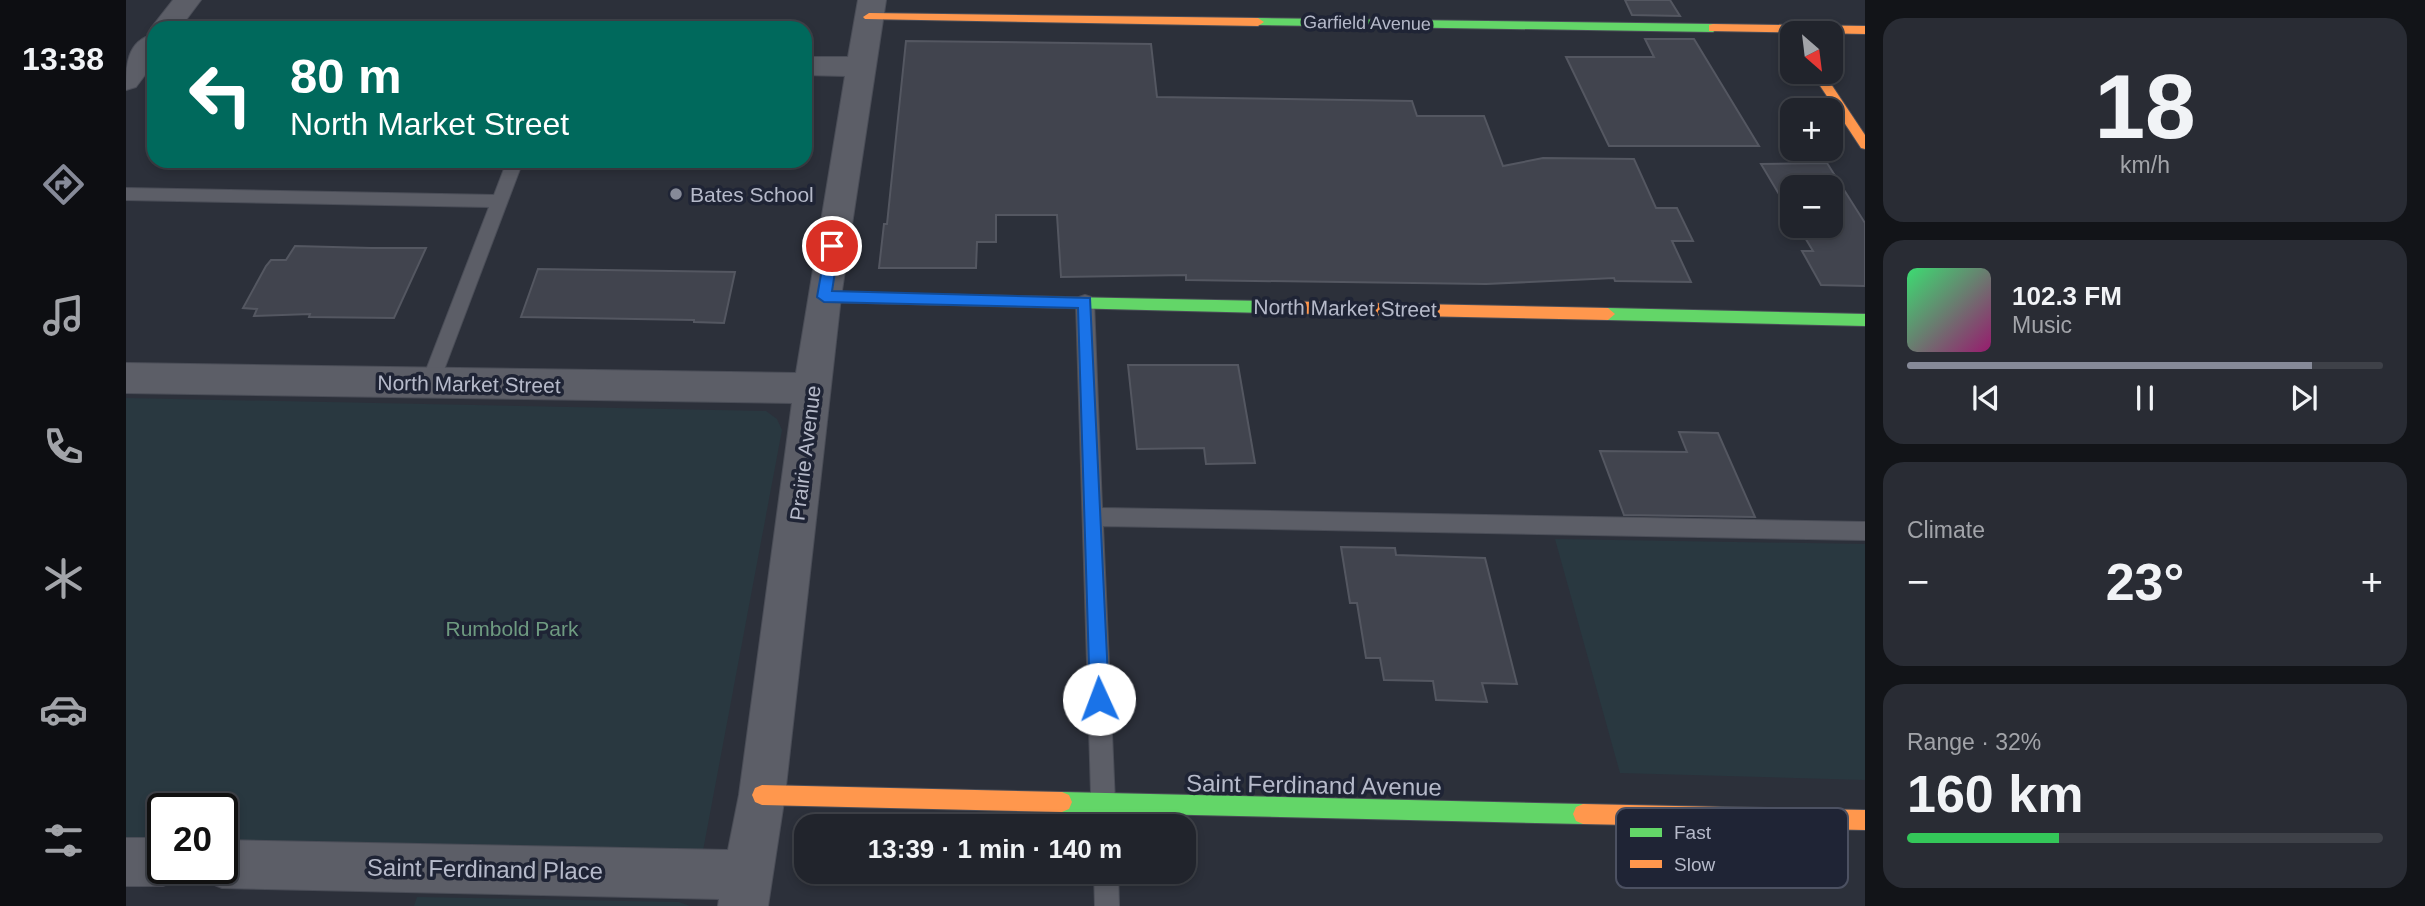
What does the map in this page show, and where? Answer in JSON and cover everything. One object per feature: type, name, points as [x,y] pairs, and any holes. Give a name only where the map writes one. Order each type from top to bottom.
[{"type":"street","points":[[170,21],[187,0]]},
{"type":"street","name":"Garfield Avenue","points":[[871,8],[1780,32]]},
{"type":"street","name":"Prairie Avenue","points":[[745,890],[762,795],[824,297],[871,8]]},
{"type":"street","points":[[1776,10],[1783,21]]},
{"type":"street","name":"Garfield Avenue","points":[[1843,31],[1865,30]]},
{"type":"street","points":[[126,80],[145,52]]},
{"type":"street","points":[[812,66],[861,67]]},
{"type":"street","points":[[1825,84],[1865,145]]},
{"type":"street","name":"North Market Street","points":[[824,297],[1865,320]]},
{"type":"street","name":"North Market Street","points":[[126,379],[813,388]]},
{"type":"street","name":"Saint Ferdinand Avenue","points":[[762,795],[1616,814]]},
{"type":"street","points":[[126,862],[147,862]]},
{"type":"street","name":"Saint Ferdinand Place","points":[[238,865],[745,890]]},
{"type":"lane","points":[[430,383],[512,168]]},
{"type":"lane","points":[[126,194],[498,201]]},
{"type":"lane","points":[[1085,302],[1103,814]]},
{"type":"lane","points":[[1094,517],[1865,531]]},
{"type":"lane","points":[[1106,884],[1107,906]]},
{"type":"green space","name":"Rumbold Park","points":[[126,398],[766,411],[777,419],[782,430],[702,856],[238,843],[238,793],[147,793],[147,841],[126,840]]},
{"type":"green space","points":[[1555,539],[1865,544],[1865,780],[1620,773]]},
{"type":"green space","points":[[417,897],[679,902],[690,906],[414,906]]},
{"type":"building","points":[[1625,0],[1670,0],[1680,16],[1632,15]]},
{"type":"building","points":[[1645,39],[1694,39],[1759,146],[1609,146],[1566,57],[1654,57]]},
{"type":"building","points":[[906,41],[1151,44],[1157,97],[1412,101],[1417,116],[1484,116],[1503,166],[1543,158],[1634,159],[1656,208],[1677,208],[1693,241],[1672,241],[1691,282],[1615,281],[1614,278],[1486,284],[1186,280],[1186,275],[1061,277],[1057,215],[996,215],[996,242],[977,242],[976,268],[879,268],[884,224],[887,224]]},
{"type":"building","points":[[1827,163],[1835,175],[1780,175],[1780,196],[1761,164]]},
{"type":"building","points":[[1843,188],[1865,223],[1865,286],[1821,285],[1802,251],[1813,251],[1805,238],[1843,238]]},
{"type":"building","points":[[295,246],[426,248],[394,318],[309,317],[310,314],[254,316],[257,309],[243,308],[266,266],[271,260],[286,260]]},
{"type":"building","points":[[538,269],[735,272],[724,323],[694,320],[521,317]]},
{"type":"building","points":[[1128,365],[1238,365],[1255,463],[1206,464],[1204,448],[1137,449]]},
{"type":"building","points":[[1679,432],[1718,433],[1755,517],[1624,515],[1600,451],[1687,452]]},
{"type":"building","points":[[1341,547],[1395,548],[1396,555],[1485,558],[1517,684],[1482,683],[1487,702],[1436,700],[1433,681],[1384,680],[1380,658],[1366,658],[1357,603],[1350,603]]},
{"type":"traffic: fast","points":[[1258,22],[1713,28]]},
{"type":"traffic: fast","points":[[824,297],[1266,307]]},
{"type":"traffic: fast","points":[[1608,314],[1865,320]]},
{"type":"traffic: fast","points":[[1062,802],[1583,814]]},
{"type":"traffic: slow","points":[[869,17],[1258,22]]},
{"type":"traffic: slow","points":[[1713,28],[1865,30]]},
{"type":"traffic: slow","points":[[1825,84],[1865,145]]},
{"type":"traffic: slow","points":[[1266,307],[1608,314]]},
{"type":"traffic: slow","points":[[762,795],[1062,802]]},
{"type":"traffic: slow","points":[[1583,814],[1616,815]]},
{"type":"traffic: slow","points":[[1848,820],[1865,820]]},
{"type":"place","name":"Bates School","points":[[676,194]]},
{"type":"route","points":[[832,246],[824,297],[1085,302],[1099,699]]}]
